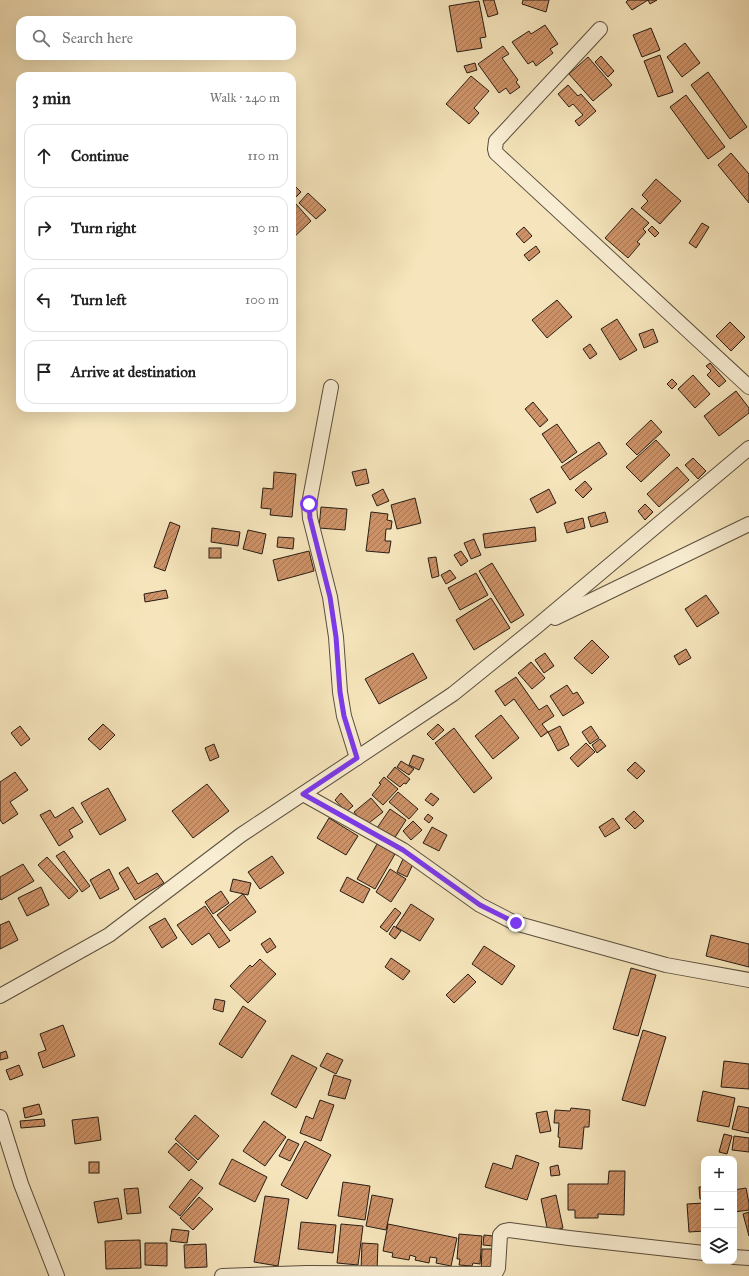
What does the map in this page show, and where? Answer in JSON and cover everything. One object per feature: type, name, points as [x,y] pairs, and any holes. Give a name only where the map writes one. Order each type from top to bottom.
[{"type":"street","points":[[600,29],[496,141],[496,153],[749,387]]},
{"type":"street","points":[[331,387],[309,504],[310,518],[330,597],[336,637],[340,692],[344,716],[357,758]]},
{"type":"street","points":[[0,996],[109,935],[241,835],[453,694],[536,627],[749,448]]},
{"type":"street","points":[[536,627],[749,524]]},
{"type":"street","points":[[303,794],[403,850],[480,905],[516,923],[666,965],[749,980]]},
{"type":"street","points":[[0,1118],[21,1184],[57,1276]]},
{"type":"street","points":[[222,1276],[307,1273],[492,1274],[496,1272],[498,1268],[500,1235],[504,1231],[509,1230],[701,1253]]},
{"type":"street","points":[[737,1257],[749,1258]]},
{"type":"building","points":[[483,0],[494,0],[498,14],[488,17]]},
{"type":"building","points":[[523,0],[549,0],[546,12],[522,4]]},
{"type":"building","points":[[628,0],[648,0],[632,10],[626,2]]},
{"type":"building","points":[[648,0],[657,0],[650,4]]},
{"type":"building","points":[[479,1],[486,37],[480,38],[482,48],[457,52],[449,6]]},
{"type":"building","points":[[545,25],[558,44],[550,49],[553,53],[536,66],[533,61],[528,64],[512,42],[529,31],[531,34]]},
{"type":"building","points":[[651,28],[660,50],[642,57],[633,35]]},
{"type":"building","points":[[685,43],[700,63],[682,77],[667,57]]},
{"type":"building","points":[[503,46],[509,54],[502,58],[518,80],[516,82],[520,87],[510,94],[506,88],[499,93],[478,64]]},
{"type":"building","points":[[660,55],[673,92],[658,97],[644,61]]},
{"type":"building","points":[[601,56],[614,71],[608,77],[595,62]]},
{"type":"building","points":[[588,57],[612,85],[593,101],[569,74]]},
{"type":"building","points":[[475,63],[477,70],[467,73],[464,66]]},
{"type":"building","points":[[708,72],[747,127],[730,139],[691,85]]},
{"type":"building","points":[[471,76],[489,91],[474,108],[479,113],[469,124],[446,104]]},
{"type":"building","points":[[568,85],[578,96],[581,94],[596,111],[579,126],[575,121],[583,115],[573,104],[569,107],[558,94]]},
{"type":"building","points":[[686,95],[725,147],[708,159],[670,107]]},
{"type":"building","points":[[731,153],[749,174],[749,203],[718,165]]},
{"type":"building","points":[[656,179],[681,201],[660,224],[641,208],[648,201],[642,195]]},
{"type":"building","points":[[296,187],[301,192],[296,197]]},
{"type":"building","points":[[308,193],[326,210],[316,219],[299,203]]},
{"type":"building","points":[[296,204],[311,221],[296,235]]},
{"type":"building","points":[[632,208],[649,223],[643,229],[646,232],[637,242],[640,244],[628,258],[605,238]]},
{"type":"building","points":[[702,223],[709,227],[696,248],[689,243]]},
{"type":"building","points":[[652,226],[659,233],[655,237],[648,230]]},
{"type":"building","points":[[524,227],[532,236],[524,243],[516,234]]},
{"type":"building","points":[[536,246],[540,252],[529,261],[524,255]]},
{"type":"building","points":[[557,300],[572,317],[547,338],[532,320]]},
{"type":"building","points":[[617,319],[637,350],[620,360],[601,329]]},
{"type":"building","points":[[730,322],[745,337],[731,351],[716,336]]},
{"type":"building","points":[[653,329],[658,342],[644,348],[639,334]]},
{"type":"building","points":[[590,344],[597,354],[590,359],[583,349]]},
{"type":"building","points":[[710,363],[726,381],[719,387],[707,375],[711,371],[706,366]]},
{"type":"building","points":[[693,375],[710,394],[695,408],[678,389]]},
{"type":"building","points":[[672,379],[677,384],[672,389],[667,384]]},
{"type":"building","points":[[736,391],[749,408],[749,413],[719,436],[704,416]]},
{"type":"building","points":[[533,402],[548,420],[540,427],[525,409]]},
{"type":"building","points":[[651,420],[662,432],[637,455],[626,444]]},
{"type":"building","points":[[557,424],[577,452],[562,463],[542,434]]},
{"type":"building","points":[[656,440],[670,455],[641,482],[626,467]]},
{"type":"building","points":[[599,442],[607,454],[570,480],[561,467]]},
{"type":"building","points":[[693,458],[706,471],[698,479],[685,465]]},
{"type":"building","points":[[677,467],[689,480],[659,507],[647,494]]},
{"type":"building","points":[[366,469],[369,483],[356,486],[352,472]]},
{"type":"building","points":[[274,472],[296,474],[292,517],[270,515],[271,509],[261,508],[263,488],[273,489]]},
{"type":"building","points":[[585,481],[592,489],[583,498],[575,490]]},
{"type":"building","points":[[383,489],[389,501],[377,506],[372,495]]},
{"type":"building","points":[[549,489],[556,503],[537,513],[530,499]]},
{"type":"building","points":[[415,498],[421,523],[397,529],[391,505]]},
{"type":"building","points":[[645,504],[653,512],[645,520],[638,511]]},
{"type":"building","points":[[321,507],[347,509],[345,530],[319,528]]},
{"type":"building","points":[[371,512],[388,514],[387,520],[392,521],[391,529],[386,529],[385,541],[391,541],[389,553],[366,551]]},
{"type":"building","points":[[605,512],[608,522],[591,527],[588,517]]},
{"type":"building","points":[[583,518],[585,528],[567,533],[564,523]]},
{"type":"building","points":[[170,522],[180,526],[165,571],[154,567]]},
{"type":"building","points":[[535,527],[536,541],[485,548],[483,534]]},
{"type":"building","points":[[212,528],[240,532],[238,546],[211,542]]},
{"type":"building","points":[[248,530],[266,534],[262,554],[243,549]]},
{"type":"building","points":[[278,537],[294,538],[293,549],[277,547]]},
{"type":"building","points":[[474,539],[481,555],[471,559],[464,543]]},
{"type":"building","points":[[209,548],[221,548],[221,558],[209,558]]},
{"type":"building","points":[[309,551],[314,571],[278,581],[273,560]]},
{"type":"building","points":[[461,551],[468,561],[461,566],[454,555]]},
{"type":"building","points":[[436,557],[439,576],[432,578],[428,558]]},
{"type":"building","points":[[492,563],[524,615],[511,623],[479,571]]},
{"type":"building","points":[[450,570],[456,578],[446,584],[441,575]]},
{"type":"building","points":[[476,573],[488,595],[460,610],[448,588]]},
{"type":"building","points":[[166,590],[168,598],[145,602],[144,594]]},
{"type":"building","points":[[706,595],[719,613],[697,627],[685,609]]},
{"type":"building","points":[[491,598],[510,628],[474,650],[456,620]]},
{"type":"building","points":[[592,640],[609,657],[592,674],[574,658]]},
{"type":"building","points":[[686,649],[691,658],[679,665],[674,656]]},
{"type":"building","points":[[413,653],[427,678],[379,704],[365,679]]},
{"type":"building","points":[[545,653],[554,666],[544,673],[535,660]]},
{"type":"building","points":[[531,662],[545,678],[532,689],[518,673]]},
{"type":"building","points":[[516,677],[539,710],[547,705],[554,716],[542,724],[548,732],[541,737],[514,699],[505,706],[495,691]]},
{"type":"building","points":[[567,685],[573,694],[577,692],[584,703],[563,716],[550,696]]},
{"type":"building","points":[[501,715],[519,738],[493,759],[475,736]]},
{"type":"building","points":[[103,724],[115,735],[100,750],[88,739]]},
{"type":"building","points":[[438,724],[444,730],[433,740],[427,734]]},
{"type":"building","points":[[20,726],[30,739],[21,746],[11,733]]},
{"type":"building","points":[[560,726],[569,745],[558,751],[548,732]]},
{"type":"building","points":[[591,726],[599,738],[590,744],[582,732]]},
{"type":"building","points":[[454,728],[492,778],[474,793],[435,743]]},
{"type":"building","points":[[600,739],[606,746],[597,753],[592,745]]},
{"type":"building","points":[[586,743],[595,752],[578,767],[570,758]]},
{"type":"building","points":[[214,744],[219,757],[210,761],[205,748]]},
{"type":"building","points":[[413,755],[424,759],[419,770],[409,765]]},
{"type":"building","points":[[401,761],[414,769],[409,775],[397,767]]},
{"type":"building","points":[[635,762],[645,771],[637,779],[627,770]]},
{"type":"building","points":[[395,767],[410,779],[406,784],[404,783],[400,787],[387,777]]},
{"type":"building","points":[[15,772],[28,790],[10,802],[18,814],[3,824],[0,820],[0,782]]},
{"type":"building","points":[[384,777],[398,789],[383,805],[372,795],[381,784],[379,783]]},
{"type":"building","points":[[207,784],[229,811],[193,838],[172,811]]},
{"type":"building","points":[[108,788],[126,820],[100,835],[81,803]]},
{"type":"building","points":[[398,792],[418,809],[409,819],[389,802]]},
{"type":"building","points":[[341,793],[353,806],[346,812],[335,800]]},
{"type":"building","points":[[431,793],[439,799],[433,806],[425,800]]},
{"type":"building","points":[[371,798],[383,812],[365,826],[354,812]]},
{"type":"building","points":[[73,807],[83,822],[69,830],[73,837],[59,846],[40,815],[50,810],[55,818]]},
{"type":"building","points":[[390,809],[406,820],[394,839],[377,828]]},
{"type":"building","points":[[634,811],[644,821],[635,829],[625,819]]},
{"type":"building","points":[[428,814],[433,818],[429,823],[424,819]]},
{"type":"building","points":[[329,818],[358,836],[346,855],[317,838]]},
{"type":"building","points":[[613,818],[620,828],[605,837],[599,827]]},
{"type":"building","points":[[413,821],[422,830],[411,840],[403,831]]},
{"type":"building","points":[[432,827],[447,835],[439,851],[423,843]]},
{"type":"building","points":[[377,844],[395,854],[375,889],[357,879]]},
{"type":"building","points":[[64,851],[90,886],[82,892],[56,856]]},
{"type":"building","points":[[272,856],[284,873],[260,889],[248,872]]},
{"type":"building","points":[[47,857],[78,891],[69,899],[38,865]]},
{"type":"building","points":[[403,859],[413,864],[407,877],[397,872]]},
{"type":"building","points":[[23,864],[34,881],[1,900],[0,877]]},
{"type":"building","points":[[128,867],[138,884],[157,873],[164,883],[135,900],[119,873]]},
{"type":"building","points":[[109,869],[119,889],[100,899],[90,880]]},
{"type":"building","points":[[390,869],[406,879],[391,902],[376,892]]},
{"type":"building","points":[[347,877],[370,889],[363,903],[340,891]]},
{"type":"building","points":[[233,879],[251,883],[248,895],[230,891]]},
{"type":"building","points":[[41,887],[49,905],[27,916],[18,898]]},
{"type":"building","points":[[221,891],[229,903],[213,914],[205,902]]},
{"type":"building","points":[[243,894],[256,912],[230,931],[217,915]]},
{"type":"building","points":[[411,904],[434,919],[420,941],[396,927]]},
{"type":"building","points":[[205,906],[230,941],[219,948],[209,933],[192,945],[177,925]]},
{"type":"building","points":[[395,908],[401,913],[387,932],[380,927]]},
{"type":"building","points":[[165,918],[177,938],[162,948],[149,927]]},
{"type":"building","points":[[9,921],[18,940],[0,949],[0,925]]},
{"type":"building","points":[[394,926],[401,931],[395,939],[389,934]]},
{"type":"building","points":[[711,935],[749,944],[749,967],[706,956]]},
{"type":"building","points":[[270,938],[276,947],[267,953],[261,944]]},
{"type":"building","points":[[484,946],[515,966],[502,985],[472,964]]},
{"type":"building","points":[[391,958],[410,971],[403,980],[385,967]]},
{"type":"building","points":[[260,959],[276,974],[248,1003],[230,986],[250,965],[252,967]]},
{"type":"building","points":[[631,968],[656,975],[638,1036],[613,1029]]},
{"type":"building","points":[[468,974],[476,982],[454,1003],[446,995]]},
{"type":"building","points":[[215,999],[225,1001],[223,1012],[213,1009]]},
{"type":"building","points":[[243,1006],[266,1021],[242,1058],[219,1044]]},
{"type":"building","points":[[63,1025],[75,1056],[43,1068],[38,1053],[46,1050],[40,1034]]},
{"type":"building","points":[[643,1030],[666,1037],[645,1106],[622,1100]]},
{"type":"building","points":[[6,1051],[8,1058],[0,1060],[0,1053]]},
{"type":"building","points":[[327,1053],[343,1060],[336,1074],[320,1066]]},
{"type":"building","points":[[292,1055],[317,1068],[296,1108],[271,1094]]},
{"type":"building","points":[[724,1061],[749,1064],[749,1089],[721,1087]]},
{"type":"building","points":[[19,1065],[23,1075],[10,1080],[6,1070]]},
{"type":"building","points":[[334,1075],[351,1080],[345,1099],[328,1095]]},
{"type":"building","points":[[703,1091],[735,1098],[729,1127],[697,1121]]},
{"type":"building","points":[[320,1100],[334,1105],[321,1141],[300,1133],[306,1116],[313,1119]]},
{"type":"building","points":[[39,1104],[42,1114],[25,1118],[23,1108]]},
{"type":"building","points":[[738,1106],[749,1108],[749,1133],[732,1129]]},
{"type":"building","points":[[571,1108],[590,1110],[589,1127],[584,1127],[582,1149],[559,1147],[559,1123],[554,1123],[555,1110],[570,1111]]},
{"type":"building","points":[[547,1111],[551,1131],[540,1133],[536,1113]]},
{"type":"building","points":[[195,1115],[219,1136],[198,1160],[175,1139]]},
{"type":"building","points":[[98,1117],[101,1140],[75,1144],[72,1120]]},
{"type":"building","points":[[44,1119],[45,1126],[21,1128],[20,1121]]},
{"type":"building","points":[[264,1121],[286,1137],[265,1166],[243,1151]]},
{"type":"building","points":[[724,1134],[732,1136],[727,1154],[719,1152]]},
{"type":"building","points":[[734,1136],[749,1138],[749,1152],[732,1150]]},
{"type":"building","points":[[288,1139],[299,1144],[290,1161],[279,1156]]},
{"type":"building","points":[[305,1141],[331,1155],[307,1199],[281,1185]]},
{"type":"building","points":[[176,1143],[197,1162],[189,1171],[168,1152]]},
{"type":"building","points":[[516,1155],[539,1163],[527,1200],[485,1187],[493,1163],[512,1169]]},
{"type":"building","points":[[232,1159],[267,1177],[255,1202],[219,1184]]},
{"type":"building","points":[[89,1162],[99,1162],[99,1173],[89,1173]]},
{"type":"building","points":[[558,1165],[560,1175],[551,1176],[550,1167]]},
{"type":"building","points":[[609,1171],[625,1171],[624,1215],[598,1214],[598,1218],[575,1218],[575,1210],[568,1210],[568,1184],[608,1184]]},
{"type":"building","points":[[191,1179],[203,1188],[180,1216],[169,1207]]},
{"type":"building","points":[[343,1182],[370,1186],[365,1220],[338,1216]]},
{"type":"building","points":[[699,1187],[701,1187],[701,1199]]},
{"type":"building","points":[[138,1188],[141,1213],[127,1214],[124,1189]]},
{"type":"building","points":[[746,1188],[749,1210],[737,1212],[737,1190]]},
{"type":"building","points":[[372,1195],[393,1199],[386,1230],[366,1226]]},
{"type":"building","points":[[556,1195],[563,1228],[548,1232],[541,1199]]},
{"type":"building","points":[[265,1196],[289,1199],[278,1266],[254,1262]]},
{"type":"building","points":[[199,1197],[213,1209],[193,1230],[180,1218]]},
{"type":"building","points":[[118,1198],[122,1219],[98,1223],[94,1202]]},
{"type":"building","points":[[701,1203],[701,1231],[689,1232],[687,1204]]},
{"type":"building","points":[[749,1212],[749,1236],[743,1214]]},
{"type":"building","points":[[301,1222],[336,1225],[333,1253],[298,1249]]},
{"type":"building","points":[[341,1224],[363,1226],[358,1265],[337,1263]]},
{"type":"building","points":[[388,1224],[457,1238],[451,1266],[436,1263],[437,1258],[430,1257],[429,1263],[415,1260],[416,1257],[410,1255],[409,1260],[392,1257],[393,1253],[383,1251]]},
{"type":"building","points":[[172,1229],[189,1231],[187,1243],[170,1241]]},
{"type":"building","points":[[459,1234],[482,1236],[480,1264],[473,1263],[472,1266],[459,1265],[460,1259],[457,1259]]},
{"type":"building","points":[[484,1235],[494,1236],[493,1246],[483,1245]]},
{"type":"building","points":[[140,1240],[141,1268],[106,1269],[105,1241]]},
{"type":"building","points":[[145,1243],[167,1243],[167,1266],[145,1265]]},
{"type":"building","points":[[362,1243],[378,1244],[377,1271],[361,1270]]},
{"type":"building","points":[[206,1244],[207,1267],[185,1268],[184,1245]]},
{"type":"building","points":[[482,1249],[493,1249],[491,1271],[481,1271]]},
{"type":"route","points":[[309,504],[310,518],[330,597],[336,637],[340,692],[344,716],[357,758],[303,794],[403,850],[480,905],[516,923]]}]
